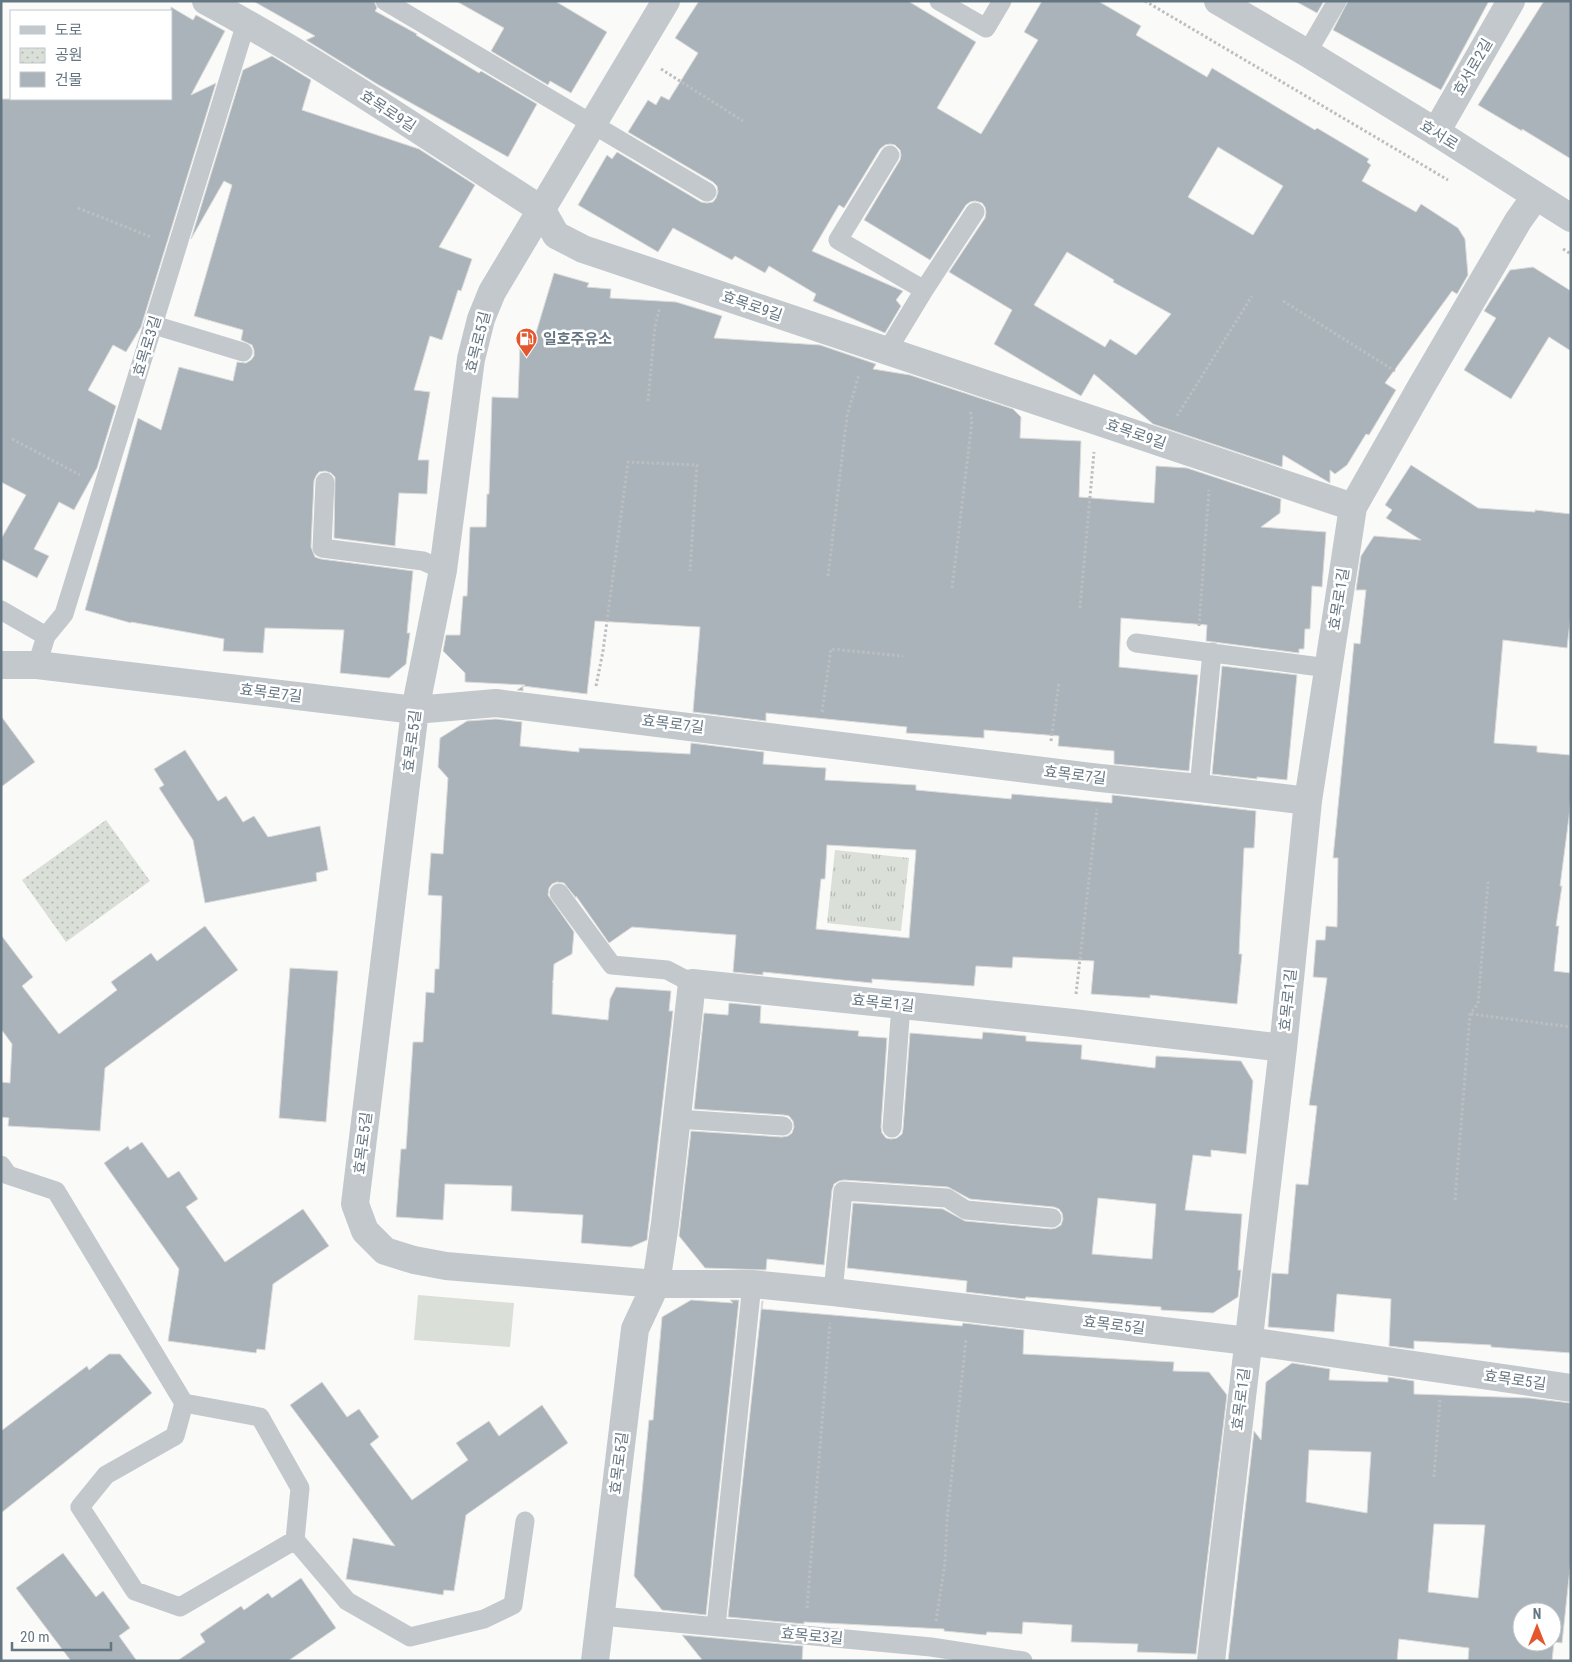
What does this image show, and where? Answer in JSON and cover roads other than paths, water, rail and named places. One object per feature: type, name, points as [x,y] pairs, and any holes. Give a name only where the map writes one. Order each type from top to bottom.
[{"type":"street","name":"효목로9길","points":[[206,1],[317,65],[542,210],[556,236],[583,249],[1353,506]]},
{"type":"street","name":"효목로5길","points":[[666,1],[492,292],[481,319],[471,360],[443,570],[415,710],[356,1204],[365,1232],[385,1251],[414,1260],[446,1266],[656,1284],[752,1284],[833,1292],[1248,1341],[1571,1388]]},
{"type":"street","name":"효서로","points":[[1218,1],[1436,132],[1571,218]]},
{"type":"street","name":"효서로2길","points":[[1436,132],[1511,1]]},
{"type":"street","name":"효목로1길","points":[[1211,1661],[1283,1048],[1308,801],[1353,506],[1518,221],[1535,196]]},
{"type":"street","name":"효목로7길","points":[[1,665],[37,665],[415,710],[496,703],[1047,772],[1308,801]]},
{"type":"street","name":"효목로5길","points":[[595,1661],[635,1329],[656,1284],[665,1223],[692,983]]},
{"type":"street","name":"효목로1길","points":[[692,983],[1283,1048]]},
{"type":"lane","points":[[384,1],[707,192]]},
{"type":"lane","points":[[939,1],[986,28],[1002,1]]},
{"type":"lane","points":[[1307,53],[1337,1]]},
{"type":"lane","name":"효목로3길","points":[[37,665],[46,636],[64,614],[246,23]]},
{"type":"lane","points":[[890,155],[838,240],[924,290]]},
{"type":"lane","points":[[878,348],[924,290],[975,212]]},
{"type":"lane","points":[[154,326],[243,352]]},
{"type":"lane","points":[[325,482],[322,548],[423,561],[443,570]]},
{"type":"lane","points":[[1,610],[46,636]]},
{"type":"lane","points":[[1136,643],[1328,668]]},
{"type":"lane","points":[[1199,788],[1204,651]]},
{"type":"lane","points":[[559,893],[612,965],[667,970],[692,983]]},
{"type":"lane","points":[[892,1128],[901,1005]]},
{"type":"lane","points":[[676,1120],[783,1126]]},
{"type":"lane","points":[[1,1165],[8,1175],[56,1191],[184,1403],[175,1436],[106,1474],[80,1508],[135,1591],[180,1607],[295,1540]]},
{"type":"lane","points":[[833,1292],[843,1191],[947,1198],[966,1210],[1052,1218]]},
{"type":"lane","points":[[716,1627],[752,1284]]},
{"type":"lane","points":[[184,1403],[260,1418],[300,1488],[295,1540],[347,1601],[410,1637],[484,1619],[513,1605],[525,1521]]},
{"type":"lane","name":"효목로3길","points":[[601,1616],[931,1647],[1024,1661]]},
{"type":"place","name":"일호주유소","points":[[527,358]]}]
